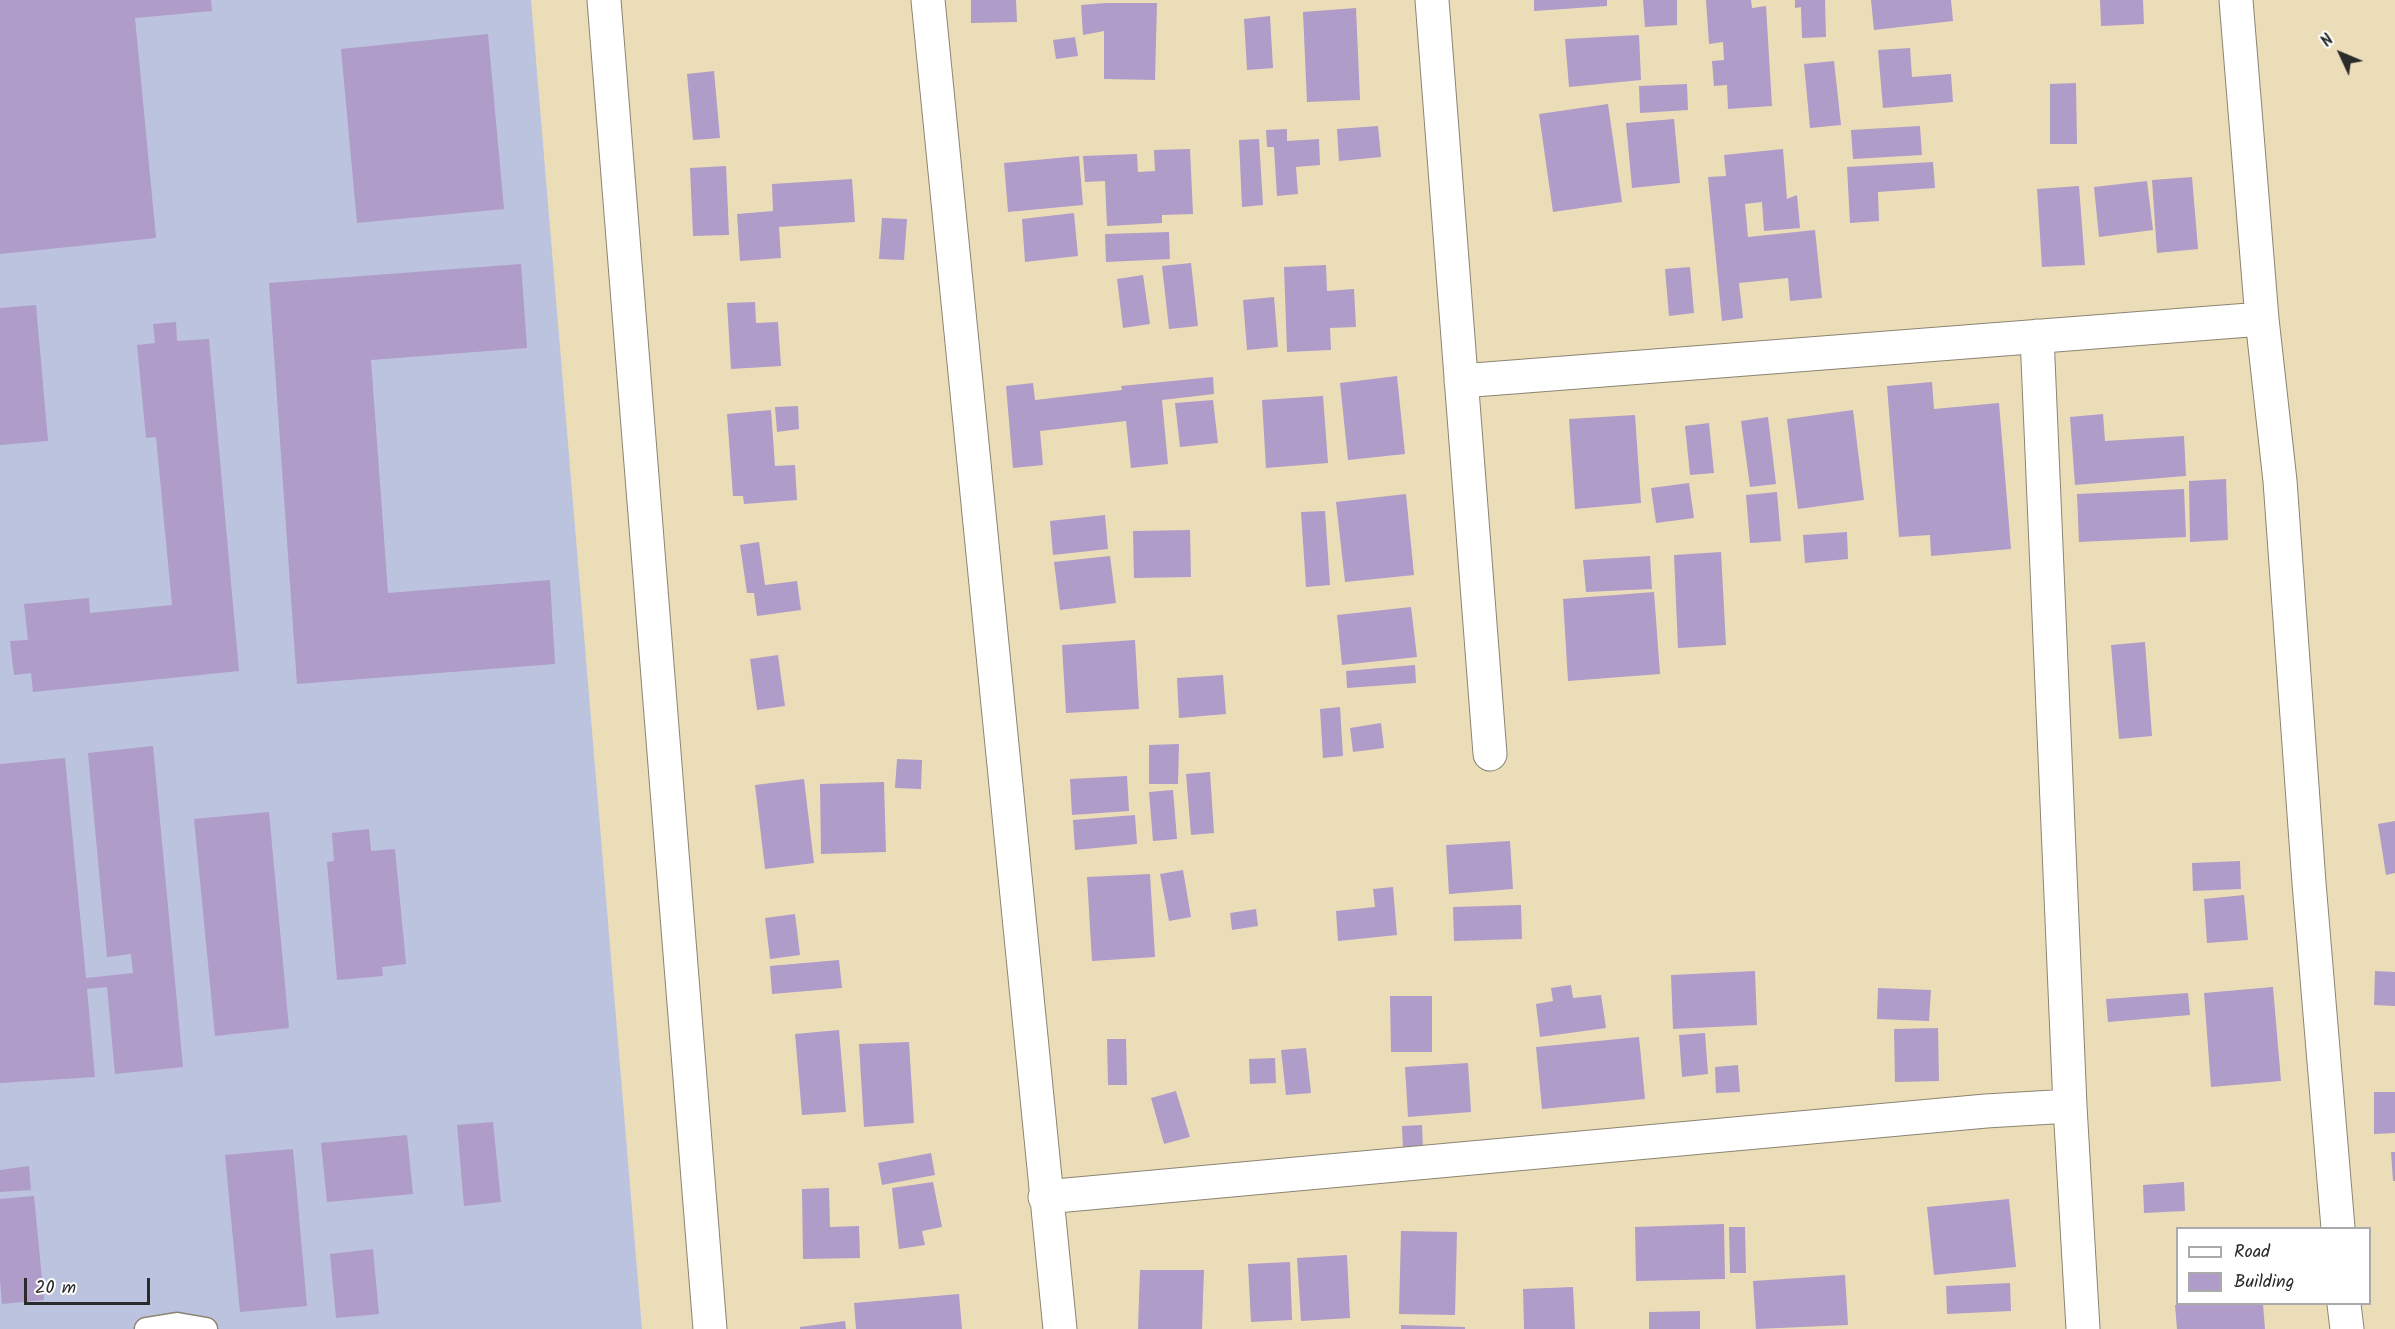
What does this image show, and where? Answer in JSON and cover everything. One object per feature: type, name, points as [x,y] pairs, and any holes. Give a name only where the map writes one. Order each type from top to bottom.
[{"type":"street","points":[[604,0],[710,1329]]},
{"type":"street","points":[[928,0],[1060,1329]]},
{"type":"street","points":[[1432,0],[1490,754]]},
{"type":"street","points":[[2236,0],[2262,319],[2280,481],[2310,895],[2338,1227]]},
{"type":"street","points":[[1461,381],[2262,319]]},
{"type":"street","points":[[2037,336],[2070,1106],[2083,1329]]},
{"type":"street","points":[[1046,1197],[1986,1111],[2070,1106]]},
{"type":"street","points":[[2344,1305],[2347,1329]]},
{"type":"lane","points":[[146,1329],[177,1324],[206,1329]]},
{"type":"shaded area","points":[[0,0],[531,0],[642,1329],[0,1329]]},
{"type":"building","points":[[0,0],[211,0],[212,11],[135,18],[156,238],[0,254]]},
{"type":"building","points":[[971,0],[1016,0],[1017,22],[971,23]]},
{"type":"building","points":[[1534,0],[1607,0],[1607,6],[1534,11]]},
{"type":"building","points":[[1643,0],[1677,0],[1677,25],[1645,27]]},
{"type":"building","points":[[1706,0],[1751,0],[1752,8],[1766,6],[1772,106],[1728,109],[1727,85],[1714,86],[1712,61],[1724,60],[1723,42],[1709,44]]},
{"type":"building","points":[[1795,0],[1825,0],[1826,37],[1802,38],[1801,7],[1795,8]]},
{"type":"building","points":[[1871,0],[1951,0],[1953,21],[1874,30]]},
{"type":"building","points":[[2100,0],[2143,0],[2144,24],[2101,26]]},
{"type":"building","points":[[1157,3],[1155,80],[1104,79],[1104,31],[1083,35],[1081,5]]},
{"type":"building","points":[[1356,8],[1360,100],[1307,102],[1303,12]]},
{"type":"building","points":[[1270,16],[1273,68],[1247,70],[1244,19]]},
{"type":"building","points":[[488,34],[504,209],[357,223],[341,49]]},
{"type":"building","points":[[1639,35],[1641,80],[1569,87],[1565,39]]},
{"type":"building","points":[[1075,37],[1078,56],[1056,59],[1053,40]]},
{"type":"building","points":[[1910,48],[1912,77],[1951,74],[1953,102],[1883,108],[1878,50]]},
{"type":"building","points":[[1834,61],[1841,125],[1810,128],[1804,64]]},
{"type":"building","points":[[714,71],[720,138],[693,140],[687,74]]},
{"type":"building","points":[[2076,83],[2077,144],[2050,144],[2050,84]]},
{"type":"building","points":[[1687,84],[1688,110],[1640,113],[1639,86]]},
{"type":"building","points":[[1608,104],[1622,202],[1553,212],[1539,114]]},
{"type":"building","points":[[1674,119],[1680,183],[1632,188],[1626,123]]},
{"type":"building","points":[[1378,126],[1381,157],[1339,161],[1337,129]]},
{"type":"building","points":[[1920,126],[1922,155],[1853,159],[1851,130]]},
{"type":"building","points":[[1287,129],[1287,141],[1319,139],[1320,165],[1296,167],[1298,194],[1277,196],[1274,147],[1267,147],[1266,130]]},
{"type":"building","points":[[1259,139],[1263,205],[1242,207],[1239,140]]},
{"type":"building","points":[[1190,149],[1193,214],[1162,215],[1162,223],[1107,226],[1105,181],[1085,182],[1083,156],[1137,154],[1138,172],[1155,171],[1154,150]]},
{"type":"building","points":[[1783,149],[1787,199],[1797,195],[1800,228],[1764,231],[1762,202],[1745,204],[1748,237],[1815,230],[1822,298],[1790,301],[1788,278],[1739,283],[1743,318],[1722,321],[1708,177],[1726,176],[1724,155]]},
{"type":"building","points":[[1079,156],[1083,205],[1008,212],[1004,163]]},
{"type":"building","points":[[1933,162],[1935,188],[1878,192],[1879,221],[1850,223],[1847,167]]},
{"type":"building","points":[[726,166],[729,235],[693,236],[690,168]]},
{"type":"building","points":[[2192,177],[2198,249],[2157,253],[2152,180]]},
{"type":"building","points":[[852,179],[855,222],[779,227],[781,258],[740,261],[737,214],[773,211],[772,184]]},
{"type":"building","points":[[2147,181],[2153,230],[2099,237],[2094,187]]},
{"type":"building","points":[[2079,186],[2085,265],[2042,267],[2037,189]]},
{"type":"building","points":[[1074,213],[1078,256],[1025,262],[1022,219]]},
{"type":"building","points":[[882,218],[907,219],[904,260],[879,259]]},
{"type":"building","points":[[1169,232],[1170,259],[1106,262],[1105,234]]},
{"type":"building","points":[[1191,263],[1198,326],[1169,329],[1162,266]]},
{"type":"building","points":[[521,264],[527,348],[371,360],[388,593],[550,580],[555,664],[297,684],[269,283]]},
{"type":"building","points":[[1326,265],[1327,291],[1354,289],[1356,327],[1330,328],[1331,350],[1287,352],[1284,267]]},
{"type":"building","points":[[1690,267],[1694,313],[1669,316],[1665,269]]},
{"type":"building","points":[[1143,275],[1150,324],[1123,328],[1117,279]]},
{"type":"building","points":[[1274,297],[1278,347],[1247,350],[1243,300]]},
{"type":"building","points":[[755,302],[756,323],[778,322],[781,366],[731,369],[727,303]]},
{"type":"building","points":[[36,305],[48,441],[0,445],[0,308]]},
{"type":"building","points":[[176,322],[177,341],[209,339],[239,671],[33,692],[31,673],[14,675],[10,641],[28,640],[24,604],[89,598],[90,613],[172,605],[156,437],[146,438],[137,345],[155,343],[153,324]]},
{"type":"building","points":[[1397,376],[1405,454],[1348,460],[1340,383]]},
{"type":"building","points":[[1213,377],[1214,394],[1162,400],[1168,464],[1131,468],[1126,421],[1040,431],[1043,465],[1013,468],[1006,386],[1033,383],[1035,400],[1122,390],[1121,386]]},
{"type":"building","points":[[1932,382],[1934,409],[1999,403],[2011,549],[1931,556],[1930,535],[1899,537],[1887,386]]},
{"type":"building","points":[[1323,396],[1328,463],[1266,468],[1262,400]]},
{"type":"building","points":[[1213,400],[1218,443],[1180,447],[1175,403]]},
{"type":"building","points":[[798,406],[799,429],[777,432],[775,407]]},
{"type":"building","points":[[771,410],[775,466],[795,465],[797,500],[744,504],[743,496],[733,496],[727,414]]},
{"type":"building","points":[[1853,410],[1864,500],[1798,509],[1787,419]]},
{"type":"building","points":[[2103,414],[2105,441],[2184,436],[2186,476],[2075,485],[2070,417]]},
{"type":"building","points":[[1635,415],[1641,503],[1575,509],[1569,419]]},
{"type":"building","points":[[1768,417],[1776,484],[1750,487],[1741,421]]},
{"type":"building","points":[[1709,423],[1714,473],[1690,475],[1685,426]]},
{"type":"building","points":[[2226,479],[2228,540],[2190,542],[2189,481]]},
{"type":"building","points":[[1689,483],[1694,518],[1656,523],[1651,488]]},
{"type":"building","points":[[2184,489],[2186,537],[2079,542],[2077,494]]},
{"type":"building","points":[[1777,492],[1781,541],[1750,543],[1746,495]]},
{"type":"building","points":[[1406,494],[1414,575],[1345,582],[1336,502]]},
{"type":"building","points":[[1325,511],[1330,585],[1306,587],[1301,512]]},
{"type":"building","points":[[1105,515],[1108,549],[1053,555],[1050,521]]},
{"type":"building","points":[[1190,530],[1191,577],[1134,578],[1133,531]]},
{"type":"building","points":[[1847,532],[1848,559],[1805,563],[1803,535]]},
{"type":"building","points":[[759,542],[765,585],[797,581],[801,610],[757,616],[754,593],[747,593],[740,545]]},
{"type":"building","points":[[1721,552],[1726,645],[1678,648],[1674,555]]},
{"type":"building","points":[[1110,556],[1116,603],[1060,610],[1054,562]]},
{"type":"building","points":[[1650,556],[1652,589],[1586,592],[1583,560]]},
{"type":"building","points":[[1654,592],[1660,674],[1568,681],[1563,599]]},
{"type":"building","points":[[1411,607],[1417,657],[1342,665],[1337,615]]},
{"type":"building","points":[[1135,640],[1139,709],[1066,713],[1062,645]]},
{"type":"building","points":[[2145,642],[2152,736],[2119,739],[2111,645]]},
{"type":"building","points":[[778,655],[785,706],[757,710],[750,659]]},
{"type":"building","points":[[1415,665],[1416,683],[1347,688],[1346,671]]},
{"type":"building","points":[[1223,675],[1226,714],[1179,718],[1177,678]]},
{"type":"building","points":[[1340,707],[1343,756],[1323,758],[1320,709]]},
{"type":"building","points":[[1381,723],[1384,748],[1353,752],[1350,728]]},
{"type":"building","points":[[1179,744],[1178,784],[1149,784],[1149,745]]},
{"type":"building","points":[[153,746],[183,1067],[115,1074],[107,987],[87,989],[95,1077],[0,1083],[0,764],[65,758],[86,978],[133,973],[131,954],[107,957],[88,753]]},
{"type":"building","points":[[897,759],[922,760],[921,789],[895,788]]},
{"type":"building","points":[[1210,772],[1214,833],[1191,835],[1186,774]]},
{"type":"building","points":[[1127,776],[1129,811],[1072,815],[1070,779]]},
{"type":"building","points":[[804,779],[814,863],[765,869],[755,785]]},
{"type":"building","points":[[884,782],[886,852],[821,854],[820,784]]},
{"type":"building","points":[[1173,790],[1177,839],[1153,841],[1149,792]]},
{"type":"building","points":[[269,812],[289,1028],[215,1036],[194,819]]},
{"type":"building","points":[[1135,815],[1137,844],[1075,850],[1073,820]]},
{"type":"building","points":[[2395,821],[2395,873],[2386,875],[2378,824]]},
{"type":"building","points":[[369,829],[371,851],[395,849],[406,964],[382,967],[383,976],[337,980],[327,862],[334,861],[332,833]]},
{"type":"building","points":[[1510,841],[1513,889],[1449,894],[1446,845]]},
{"type":"building","points":[[2240,861],[2241,889],[2193,891],[2192,863]]},
{"type":"building","points":[[1183,870],[1191,917],[1169,921],[1160,874]]},
{"type":"building","points":[[1150,874],[1155,957],[1092,961],[1087,877]]},
{"type":"building","points":[[1393,887],[1397,935],[1338,941],[1336,911],[1375,907],[1373,889]]},
{"type":"building","points":[[2244,895],[2248,940],[2207,943],[2204,899]]},
{"type":"building","points":[[1521,905],[1522,939],[1454,941],[1453,907]]},
{"type":"building","points":[[1256,909],[1258,926],[1232,930],[1230,913]]},
{"type":"building","points":[[795,914],[800,955],[770,959],[765,918]]},
{"type":"building","points":[[839,960],[842,988],[772,994],[770,966]]},
{"type":"building","points":[[1755,971],[1757,1025],[1673,1029],[1671,975]]},
{"type":"building","points":[[2375,971],[2395,972],[2395,1006],[2374,1005]]},
{"type":"building","points":[[1571,985],[1573,998],[1601,995],[1606,1028],[1540,1037],[1536,1004],[1553,1001],[1551,988]]},
{"type":"building","points":[[2273,987],[2281,1081],[2211,1087],[2204,993]]},
{"type":"building","points":[[1878,988],[1931,990],[1929,1021],[1877,1019]]},
{"type":"building","points":[[2188,993],[2190,1015],[2108,1022],[2106,999]]},
{"type":"building","points":[[1390,996],[1432,996],[1432,1052],[1391,1052]]},
{"type":"building","points":[[1938,1028],[1939,1081],[1895,1082],[1894,1029]]},
{"type":"building","points":[[839,1030],[846,1112],[802,1115],[795,1034]]},
{"type":"building","points":[[1705,1033],[1708,1074],[1682,1077],[1679,1035]]},
{"type":"building","points":[[1639,1037],[1645,1099],[1542,1109],[1536,1047]]},
{"type":"building","points":[[1107,1039],[1126,1039],[1127,1085],[1108,1085]]},
{"type":"building","points":[[909,1042],[914,1123],[864,1127],[859,1044]]},
{"type":"building","points":[[1306,1048],[1311,1093],[1286,1095],[1281,1050]]},
{"type":"building","points":[[1275,1058],[1276,1083],[1250,1084],[1249,1059]]},
{"type":"building","points":[[1468,1063],[1471,1112],[1408,1117],[1405,1067]]},
{"type":"building","points":[[1738,1065],[1740,1092],[1716,1093],[1715,1067]]},
{"type":"building","points":[[1176,1091],[1190,1137],[1164,1144],[1151,1098]]},
{"type":"building","points":[[2374,1092],[2395,1092],[2395,1133],[2374,1134]]},
{"type":"building","points":[[493,1122],[501,1202],[464,1206],[457,1125]]},
{"type":"building","points":[[1422,1125],[1423,1150],[1403,1150],[1402,1126]]},
{"type":"building","points":[[407,1135],[413,1194],[327,1202],[321,1143]]},
{"type":"building","points":[[293,1149],[307,1306],[240,1312],[225,1155]]},
{"type":"building","points":[[2391,1152],[2395,1152],[2395,1181],[2393,1181]]},
{"type":"building","points":[[931,1153],[935,1175],[882,1185],[878,1163]]},
{"type":"building","points":[[29,1166],[31,1190],[0,1192],[0,1170]]},
{"type":"building","points":[[933,1182],[942,1227],[922,1231],[925,1245],[899,1249],[892,1188]]},
{"type":"building","points":[[2184,1182],[2185,1211],[2144,1213],[2143,1185]]},
{"type":"building","points":[[829,1188],[830,1227],[859,1226],[860,1258],[803,1259],[802,1189]]},
{"type":"building","points":[[34,1196],[44,1300],[2,1304],[0,1199]]},
{"type":"building","points":[[2009,1199],[2016,1267],[1934,1275],[1927,1207]]},
{"type":"building","points":[[1724,1224],[1725,1279],[1636,1281],[1635,1227]]},
{"type":"building","points":[[1729,1227],[1745,1227],[1746,1273],[1730,1273]]},
{"type":"building","points":[[1401,1231],[1457,1232],[1455,1315],[1399,1314]]},
{"type":"building","points":[[373,1249],[379,1314],[336,1318],[330,1254]]},
{"type":"building","points":[[1347,1255],[1350,1318],[1301,1321],[1297,1258]]},
{"type":"building","points":[[1290,1262],[1292,1320],[1251,1322],[1248,1264]]},
{"type":"building","points":[[1140,1270],[1204,1270],[1202,1329],[1138,1329]]},
{"type":"building","points":[[1845,1275],[1848,1325],[1756,1329],[1753,1281]]},
{"type":"building","points":[[2010,1283],[2011,1311],[1947,1314],[1946,1286]]},
{"type":"building","points":[[1573,1287],[1575,1329],[1524,1329],[1523,1289]]},
{"type":"building","points":[[959,1294],[962,1329],[856,1329],[854,1303]]},
{"type":"building","points":[[2175,1305],[2263,1305],[2265,1329],[2177,1329]]},
{"type":"building","points":[[1700,1311],[1700,1329],[1649,1329],[1649,1312]]},
{"type":"building","points":[[845,1321],[846,1329],[800,1329],[800,1327]]},
{"type":"building","points":[[1401,1325],[1465,1327],[1465,1329],[1401,1329]]}]
